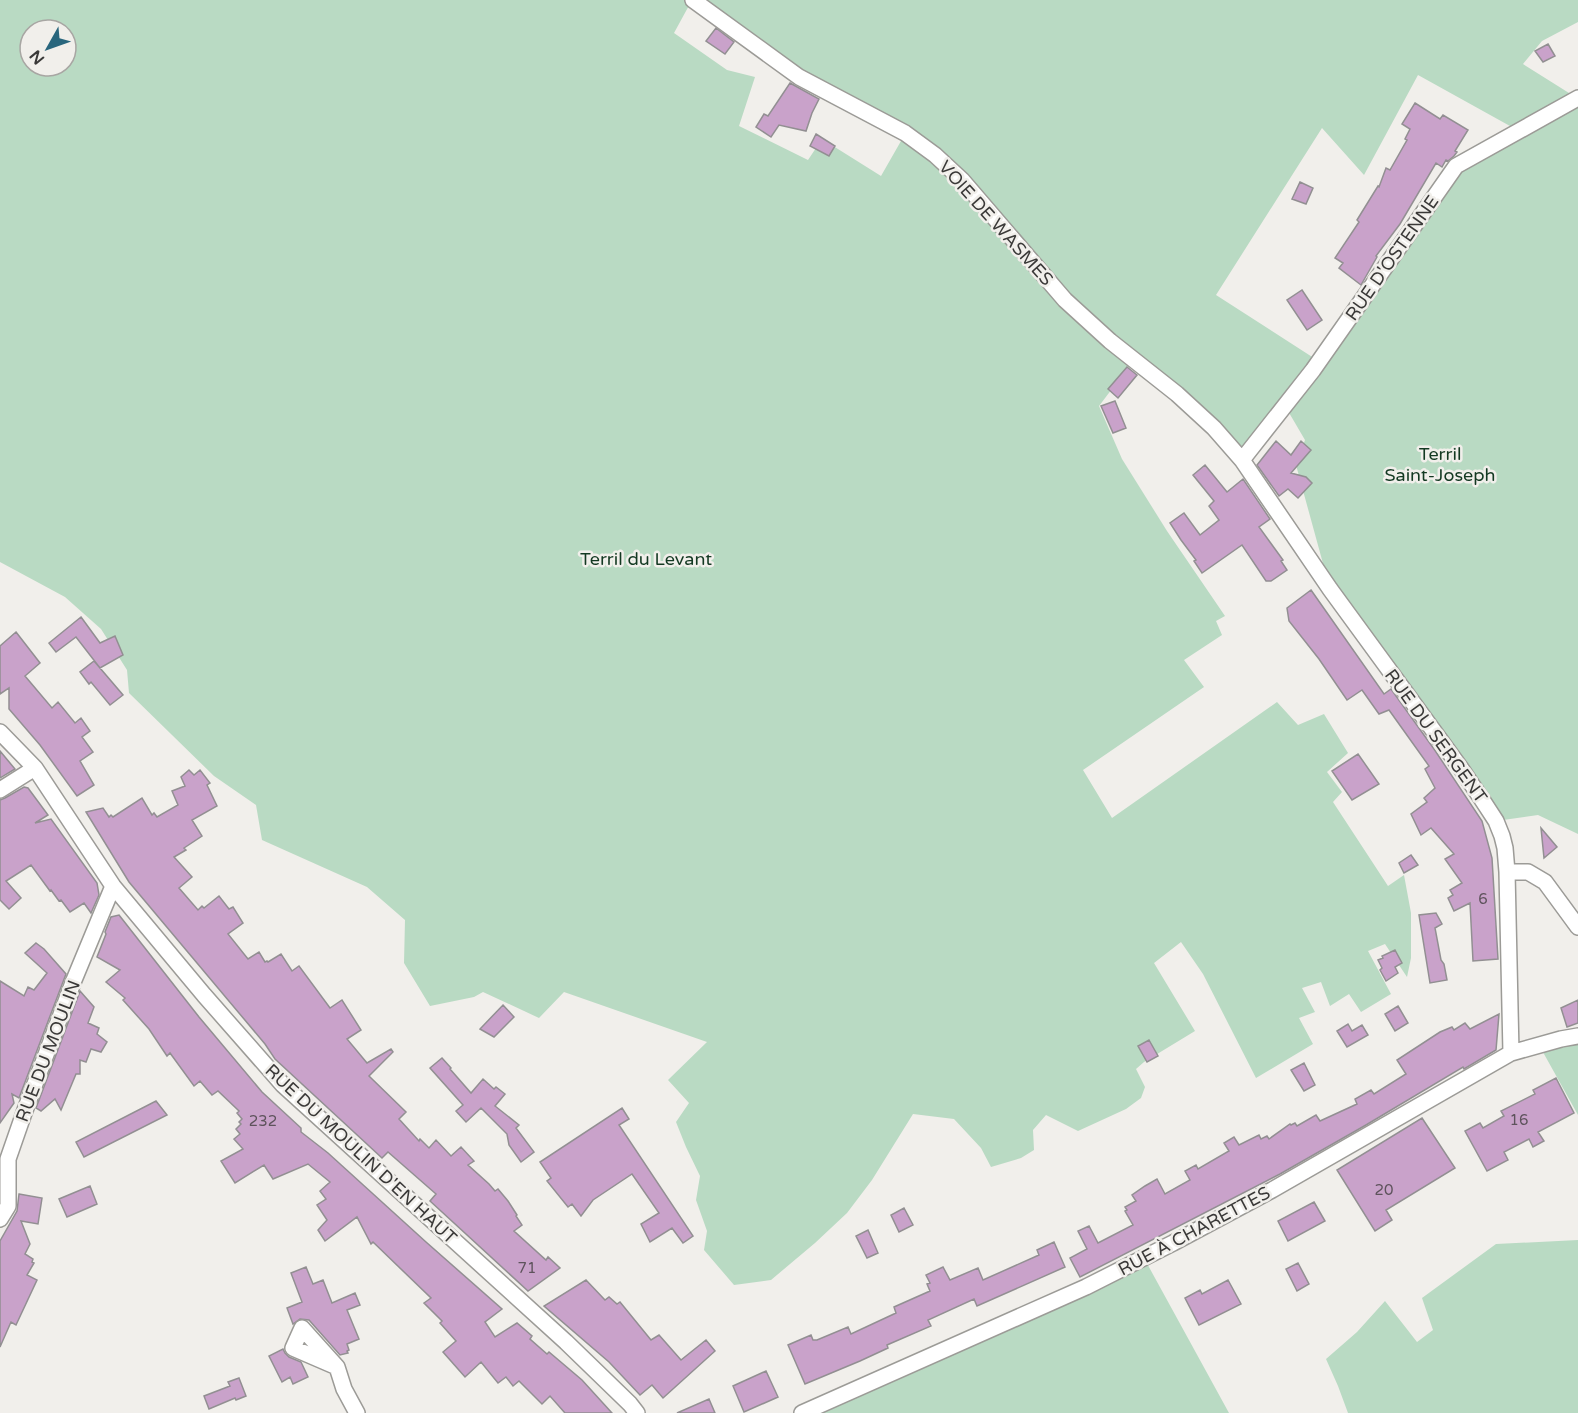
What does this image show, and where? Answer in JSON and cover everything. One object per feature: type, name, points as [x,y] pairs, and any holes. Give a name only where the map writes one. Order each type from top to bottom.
[{"type":"street","name":"VOIE DE WASMES","points":[[693,0],[799,77],[905,133],[935,155],[962,180],[1065,300],[1110,341],[1177,394],[1214,428],[1242,460]]},
{"type":"street","name":"RUE D'OSTENNE","points":[[1242,460],[1313,370],[1456,166],[1578,98]]},
{"type":"street","name":"RUE DU SERGENT","points":[[1242,460],[1330,589],[1460,767],[1496,821],[1505,848],[1507,872],[1512,1053]]},
{"type":"street","name":"RUE DU MOULIN D'EN HAUT","points":[[0,732],[35,768],[113,886],[283,1085],[566,1342],[637,1413]]},
{"type":"street","points":[[0,790],[35,768]]},
{"type":"street","points":[[1507,872],[1528,872],[1545,882],[1578,927]]},
{"type":"street","name":"RUE DU MOULIN","points":[[0,1219],[8,1206],[8,1159],[74,980],[113,886]]},
{"type":"street","name":"RUE À CHARETTES","points":[[802,1413],[1086,1287],[1154,1253],[1272,1190],[1512,1053],[1578,1036]]},
{"type":"street","points":[[337,1367],[344,1389],[357,1413]]},
{"type":"green space","name":"Terril du Levant","points":[[0,0],[692,0],[674,33],[727,70],[755,77],[739,126],[808,160],[822,139],[881,176],[905,134],[693,0],[1578,0],[1578,22],[1542,41],[1523,64],[1578,98],[1578,834],[1538,815],[1496,821],[1330,589],[1296,465],[1305,440],[1288,411],[1242,460],[1134,360],[1099,406],[1122,459],[1167,531],[1225,616],[1216,621],[1222,635],[1184,660],[1204,687],[1083,770],[1112,818],[1277,702],[1298,725],[1324,714],[1348,753],[1327,772],[1342,792],[1333,802],[1388,886],[1404,875],[1411,913],[1411,958],[1407,977],[1385,944],[1368,951],[1391,994],[1361,1012],[1349,994],[1330,1006],[1321,982],[1302,988],[1315,1012],[1299,1018],[1313,1044],[1256,1078],[1203,974],[1181,942],[1154,963],[1195,1031],[1136,1069],[1145,1087],[1141,1098],[1126,1109],[1078,1131],[1046,1115],[1033,1130],[1034,1150],[1021,1158],[991,1167],[981,1148],[954,1119],[913,1114],[872,1180],[847,1213],[771,1280],[734,1285],[704,1250],[707,1231],[696,1200],[700,1176],[676,1122],[689,1103],[668,1080],[707,1042],[564,992],[539,1018],[483,992],[474,997],[430,1006],[404,963],[405,920],[367,887],[262,840],[256,805],[214,776],[129,693],[127,670],[101,629],[65,597],[0,562]],"holes":[[[1418,75],[1519,131],[1456,166],[1320,362],[1216,295],[1322,128],[1364,175]]]},
{"type":"green space","points":[[1578,1036],[1578,1115],[1539,1045]]},
{"type":"green space","points":[[1578,1240],[1578,1413],[1348,1413],[1326,1359],[1357,1332],[1385,1301],[1417,1342],[1433,1330],[1422,1298],[1496,1244]]},
{"type":"green space","points":[[1144,1258],[1229,1413],[798,1413]]},
{"type":"building","points":[[716,28],[734,42],[725,54],[706,41]]},
{"type":"building","points":[[1548,44],[1555,56],[1543,62],[1535,51]]},
{"type":"building","points":[[790,83],[819,99],[806,131],[779,125],[771,137],[756,127],[764,114],[768,116]]},
{"type":"building","points":[[1415,103],[1440,119],[1443,115],[1468,130],[1454,156],[1446,160],[1442,167],[1436,163],[1400,224],[1376,256],[1361,285],[1339,268],[1343,263],[1335,258],[1379,187],[1386,168],[1390,170],[1407,140],[1405,139],[1410,129],[1402,124]]},
{"type":"building","points":[[816,134],[835,146],[829,156],[810,146]]},
{"type":"building","points":[[1300,182],[1313,188],[1306,204],[1292,199]]},
{"type":"building","points":[[1302,290],[1322,320],[1307,330],[1287,300]]},
{"type":"building","points":[[1127,367],[1137,375],[1118,398],[1108,389]]},
{"type":"building","points":[[1115,401],[1126,428],[1113,433],[1101,406]]},
{"type":"building","points":[[1276,441],[1291,455],[1301,441],[1311,450],[1291,473],[1306,477],[1312,483],[1298,498],[1288,489],[1279,496],[1257,465]]},
{"type":"building","points":[[1205,465],[1227,492],[1243,479],[1270,519],[1259,527],[1283,560],[1281,561],[1287,570],[1271,581],[1266,581],[1242,545],[1202,573],[1194,561],[1196,560],[1170,523],[1184,513],[1200,535],[1219,520],[1209,506],[1214,501],[1193,475]]},
{"type":"building","points":[[1311,590],[1384,694],[1391,689],[1482,821],[1492,858],[1498,959],[1473,961],[1470,903],[1454,911],[1448,898],[1453,895],[1450,890],[1462,883],[1445,859],[1454,854],[1431,828],[1421,835],[1411,814],[1427,802],[1424,798],[1435,788],[1425,769],[1429,766],[1389,710],[1379,714],[1362,690],[1347,700],[1289,621],[1287,608]]},
{"type":"building","points":[[81,617],[100,643],[115,636],[123,655],[100,668],[76,637],[56,652],[49,643]]},
{"type":"building","points":[[16,632],[40,663],[25,676],[52,708],[58,702],[75,723],[81,718],[90,731],[82,737],[93,752],[80,761],[94,785],[77,796],[40,745],[9,709],[9,688],[0,694],[0,646]]},
{"type":"building","points":[[94,661],[123,695],[110,705],[80,672]]},
{"type":"building","points":[[0,751],[15,769],[0,778]]},
{"type":"building","points":[[1358,754],[1379,784],[1352,800],[1332,771]]},
{"type":"building","points":[[189,770],[194,775],[200,770],[210,783],[207,785],[217,806],[192,820],[202,836],[174,857],[192,877],[179,888],[198,910],[219,896],[229,909],[233,907],[243,923],[228,934],[248,959],[259,952],[265,962],[268,962],[281,954],[292,971],[299,966],[330,1008],[342,1000],[361,1030],[347,1039],[367,1063],[391,1049],[393,1052],[369,1076],[406,1112],[399,1119],[419,1141],[420,1139],[429,1148],[436,1140],[451,1156],[461,1147],[474,1161],[468,1165],[495,1191],[498,1189],[517,1215],[522,1225],[514,1231],[546,1260],[548,1257],[560,1268],[528,1291],[430,1201],[436,1194],[388,1152],[382,1158],[275,1059],[265,1044],[129,882],[86,812],[103,808],[109,817],[111,815],[113,817],[142,798],[152,815],[154,813],[157,817],[178,805],[172,791],[185,786],[181,777]]},
{"type":"building","points":[[24,787],[28,788],[48,815],[35,823],[51,819],[97,883],[99,895],[91,913],[84,903],[70,912],[50,891],[31,865],[6,881],[21,898],[9,909],[0,900],[0,800]]},
{"type":"building","points":[[1541,828],[1557,847],[1544,858]]},
{"type":"building","points":[[1411,855],[1418,865],[1404,873],[1399,863]]},
{"type":"building","points":[[1436,913],[1442,924],[1435,928],[1447,980],[1430,983],[1419,915]]},
{"type":"building","points":[[119,915],[199,1017],[262,1092],[301,1128],[301,1132],[328,1153],[502,1309],[485,1322],[495,1337],[517,1323],[547,1354],[549,1352],[582,1380],[612,1413],[565,1413],[550,1396],[542,1404],[519,1381],[513,1386],[506,1377],[498,1383],[481,1362],[465,1377],[443,1352],[456,1341],[440,1323],[442,1321],[424,1303],[431,1298],[373,1242],[371,1244],[357,1217],[325,1241],[318,1230],[327,1220],[317,1205],[326,1199],[320,1191],[330,1182],[308,1164],[273,1179],[264,1165],[235,1183],[221,1161],[243,1149],[234,1139],[240,1134],[236,1129],[242,1119],[237,1113],[239,1111],[218,1091],[212,1095],[200,1081],[194,1086],[170,1053],[167,1056],[149,1029],[123,1000],[125,998],[106,982],[120,970],[97,957],[111,917]]},
{"type":"building","points":[[36,943],[66,974],[19,1098],[12,1094],[14,1103],[0,1123],[0,981],[24,996],[28,987],[34,990],[47,973],[25,953]]},
{"type":"building","points":[[1395,950],[1402,963],[1395,967],[1398,973],[1386,981],[1378,960]]},
{"type":"building","points":[[80,991],[94,1007],[88,1023],[99,1028],[97,1034],[107,1042],[101,1052],[91,1049],[86,1062],[80,1060],[80,1074],[76,1074],[61,1110],[55,1099],[41,1111],[36,1108]]},
{"type":"building","points":[[1578,1000],[1578,1023],[1567,1027],[1561,1008]]},
{"type":"building","points":[[503,1005],[514,1017],[494,1037],[480,1029]]},
{"type":"building","points":[[1398,1006],[1408,1023],[1395,1031],[1385,1014]]},
{"type":"building","points":[[1499,1014],[1496,1050],[1280,1174],[1080,1277],[1070,1258],[1087,1249],[1078,1231],[1089,1226],[1098,1243],[1133,1225],[1125,1207],[1136,1201],[1132,1195],[1145,1186],[1157,1179],[1165,1194],[1190,1180],[1185,1171],[1196,1165],[1198,1169],[1229,1151],[1224,1143],[1234,1137],[1239,1145],[1259,1135],[1261,1139],[1267,1136],[1269,1139],[1290,1124],[1295,1123],[1297,1126],[1316,1115],[1320,1121],[1357,1104],[1355,1099],[1371,1090],[1374,1094],[1406,1074],[1397,1060],[1440,1032],[1452,1027],[1454,1030],[1465,1023],[1470,1029]]},
{"type":"building","points":[[1348,1024],[1352,1031],[1362,1025],[1368,1035],[1347,1047],[1337,1031]]},
{"type":"building","points":[[1149,1040],[1158,1056],[1147,1062],[1138,1046]]},
{"type":"building","points":[[442,1058],[471,1093],[483,1079],[494,1089],[496,1087],[505,1094],[495,1106],[519,1125],[516,1128],[534,1152],[521,1162],[509,1145],[507,1134],[481,1108],[466,1122],[456,1111],[463,1105],[430,1068]]},
{"type":"building","points":[[1304,1063],[1315,1085],[1304,1091],[1291,1070]]},
{"type":"building","points":[[1556,1078],[1574,1113],[1538,1132],[1544,1141],[1533,1147],[1529,1139],[1504,1152],[1508,1160],[1487,1171],[1465,1131],[1480,1123],[1483,1128],[1504,1116],[1501,1111],[1535,1094],[1533,1090]]},
{"type":"building","points":[[156,1101],[167,1115],[84,1157],[76,1142]]},
{"type":"building","points":[[622,1108],[629,1119],[619,1125],[693,1236],[683,1243],[672,1228],[650,1242],[641,1224],[659,1213],[632,1174],[593,1200],[581,1216],[572,1204],[568,1207],[547,1181],[551,1178],[540,1162]]},
{"type":"building","points":[[1422,1118],[1455,1168],[1386,1210],[1392,1220],[1375,1231],[1337,1170]]},
{"type":"building","points":[[90,1186],[97,1204],[67,1217],[59,1199]]},
{"type":"building","points":[[19,1194],[42,1198],[38,1224],[21,1221],[30,1244],[25,1254],[33,1259],[34,1263],[27,1275],[37,1280],[16,1325],[11,1322],[0,1347],[0,1241],[17,1211]]},
{"type":"building","points":[[1314,1202],[1325,1221],[1288,1241],[1278,1221]]},
{"type":"building","points":[[904,1208],[913,1225],[899,1232],[891,1215]]},
{"type":"building","points":[[868,1230],[878,1253],[867,1258],[856,1236]]},
{"type":"building","points":[[1054,1242],[1065,1267],[977,1306],[974,1299],[928,1320],[931,1326],[887,1345],[888,1348],[805,1384],[788,1345],[811,1335],[813,1340],[817,1340],[848,1327],[851,1334],[896,1313],[894,1307],[930,1291],[927,1284],[930,1283],[926,1275],[943,1267],[950,1280],[978,1268],[983,1280],[1039,1255],[1037,1250]]},
{"type":"building","points":[[1298,1263],[1309,1284],[1297,1291],[1286,1269]]},
{"type":"building","points":[[306,1267],[313,1284],[323,1280],[332,1303],[355,1293],[360,1305],[347,1310],[359,1339],[347,1344],[348,1353],[340,1355],[309,1320],[300,1319],[293,1324],[287,1308],[302,1302],[291,1273]]},
{"type":"building","points":[[586,1280],[605,1300],[609,1297],[617,1304],[620,1302],[651,1340],[659,1335],[681,1360],[706,1340],[715,1351],[663,1398],[652,1385],[640,1395],[609,1362],[544,1306]]},
{"type":"building","points":[[1228,1280],[1241,1304],[1199,1325],[1185,1298],[1200,1290],[1202,1294]]},
{"type":"building","points":[[283,1349],[289,1357],[301,1362],[308,1377],[293,1384],[290,1377],[282,1382],[269,1356]]},
{"type":"building","points":[[766,1371],[778,1397],[744,1412],[733,1386]]},
{"type":"building","points":[[239,1378],[246,1396],[209,1409],[204,1396],[230,1386],[228,1382]]},
{"type":"building","points":[[709,1399],[715,1413],[677,1413]]},
{"type":"park label","name":"Terril Saint-Joseph","points":[[1440,464]]}]
